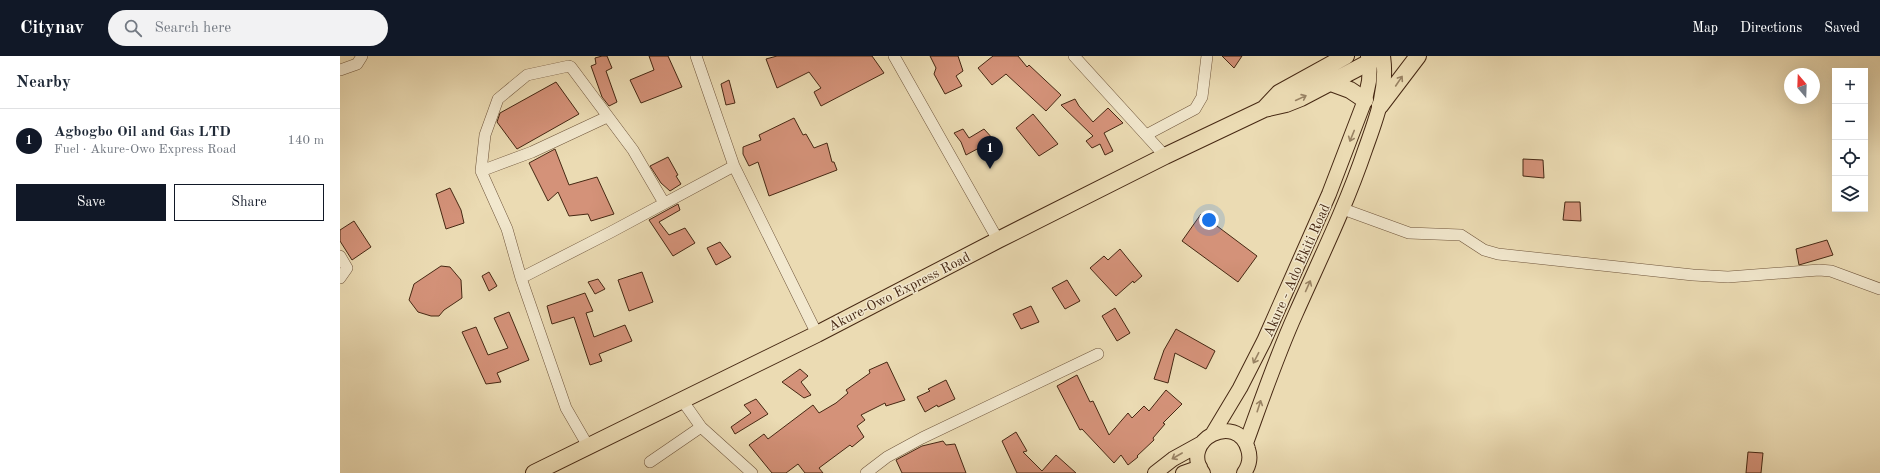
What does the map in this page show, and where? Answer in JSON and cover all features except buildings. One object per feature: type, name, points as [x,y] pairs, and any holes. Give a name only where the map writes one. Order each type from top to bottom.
[{"type":"highway","name":"Akure-Owo Express Road","points":[[1264,109],[1279,93],[1346,56]]},
{"type":"highway","points":[[1380,106],[1418,56]]},
{"type":"highway","name":"Akure-Owo Express Road","points":[[534,473],[817,334],[998,240],[1165,156],[1264,109],[1286,104],[1331,83],[1376,57]]},
{"type":"highway","points":[[1331,83],[1350,90],[1365,100]]},
{"type":"main road","name":"Akure - Ado Ekiti Road","points":[[1246,443],[1272,369],[1343,209],[1380,106],[1384,83],[1376,57]]},
{"type":"main road","name":"Akure - Ado Ekiti Road","points":[[1202,443],[1213,433],[1254,363],[1283,302],[1329,194],[1365,100],[1376,57]]},
{"type":"main road","points":[[1213,433],[1228,431],[1241,438],[1246,443],[1250,457],[1247,470]]},
{"type":"main road","points":[[1183,473],[1201,470],[1197,457],[1202,443]]},
{"type":"main road","points":[[1155,473],[1172,458],[1202,443]]},
{"type":"street","points":[[340,70],[357,64],[362,56]]},
{"type":"street","points":[[696,56],[734,166],[795,293],[817,334]]},
{"type":"street","points":[[894,56],[998,240]]},
{"type":"street","points":[[1074,56],[1165,156]]},
{"type":"street","points":[[1146,135],[1195,109],[1202,97],[1207,56]]},
{"type":"street","points":[[588,446],[566,408],[521,278],[507,229],[481,171],[485,135],[498,99],[527,75],[569,66],[571,67],[581,78],[607,117],[633,150],[664,203]]},
{"type":"street","points":[[481,171],[532,152],[607,117]]},
{"type":"street","points":[[521,278],[734,166]]},
{"type":"street","points":[[1343,209],[1388,227],[1410,233],[1461,235],[1484,250],[1498,254],[1693,275],[1728,277],[1819,270],[1831,272],[1880,289]]},
{"type":"street","points":[[340,256],[347,268],[340,278]]},
{"type":"street","points":[[866,473],[887,457],[922,438],[1098,354]]},
{"type":"street","points":[[682,400],[701,427],[752,473]]},
{"type":"street","points":[[650,462],[701,427]]},
{"type":"place","name":"Agbogbo Oil and Gas LTD","points":[[990,169]]}]
